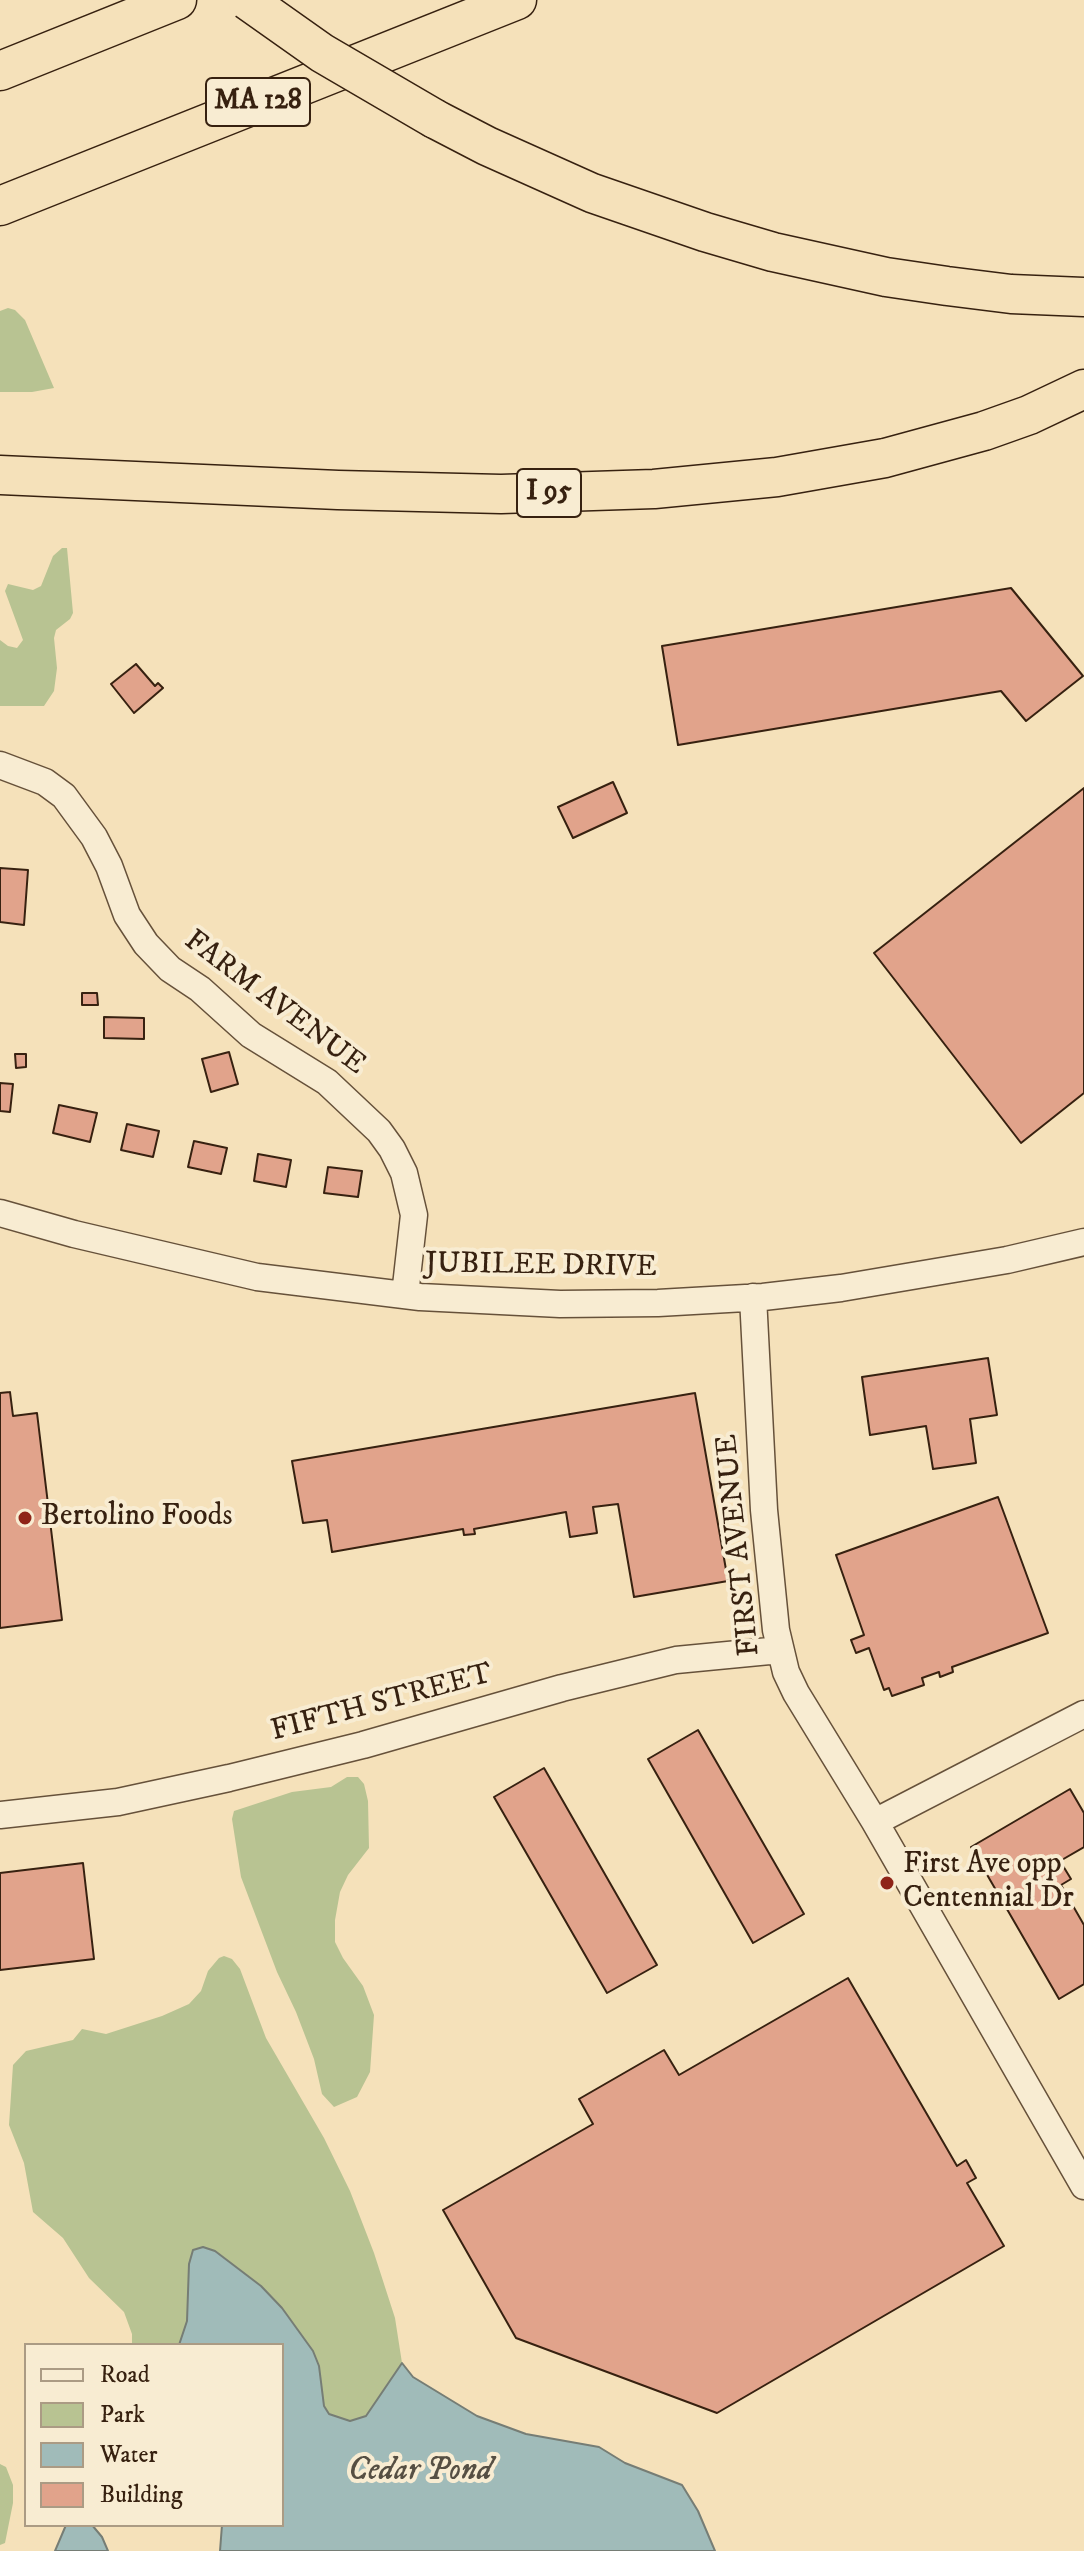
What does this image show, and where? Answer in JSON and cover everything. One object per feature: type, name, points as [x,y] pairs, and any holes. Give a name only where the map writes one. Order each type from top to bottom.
[{"type":"highway","points":[[0,71],[177,0]]},
{"type":"highway","points":[[247,0],[322,53],[435,119],[592,193],[773,252],[886,277],[1011,294],[1069,297]]},
{"type":"highway","name":"MA 128","points":[[0,206],[517,0]]},
{"type":"highway","name":"I 95","points":[[0,475],[353,491],[501,494],[654,489],[777,477],[885,458],[984,431],[1029,415],[1084,389]]},
{"type":"street","name":"FARM AVENUE","points":[[0,765],[45,782],[64,796],[80,816],[109,866],[127,915],[146,944],[170,969],[200,989],[251,1035],[327,1082],[379,1131],[404,1173],[414,1215],[405,1295]]},
{"type":"street","name":"JUBILEE DRIVE","points":[[0,1213],[87,1238],[257,1277],[405,1295],[560,1304],[658,1303],[753,1297],[921,1276],[1084,1242]]},
{"type":"street","name":"FIRST AVENUE","points":[[753,1297],[764,1510],[773,1608],[780,1650],[796,1693],[875,1822],[1084,2186]]},
{"type":"street","name":"FIFTH STREET","points":[[0,1815],[118,1802],[229,1778],[676,1660],[780,1650]]},
{"type":"street","points":[[875,1822],[1084,1714]]},
{"type":"green space","points":[[8,308],[15,310],[25,320],[54,388],[0,392],[0,311]]},
{"type":"green space","points":[[62,548],[67,548],[73,613],[56,630],[54,638],[57,668],[54,691],[44,706],[0,706],[0,640],[17,648],[23,640],[5,591],[8,584],[33,590],[41,586],[53,556]]},
{"type":"green space","points":[[347,1777],[358,1777],[364,1784],[368,1801],[369,1848],[348,1875],[340,1892],[335,1942],[363,1986],[374,2015],[370,2072],[357,2097],[334,2107],[322,2094],[314,2059],[241,1877],[232,1819],[234,1811],[292,1792],[331,1787]]},
{"type":"green space","points":[[219,1958],[232,1959],[240,1969],[266,2038],[324,2138],[350,2191],[395,2318],[402,2363],[366,2416],[358,2420],[350,2421],[329,2414],[324,2406],[319,2366],[313,2351],[282,2308],[261,2286],[215,2251],[203,2247],[193,2251],[189,2264],[187,2322],[180,2343],[132,2343],[124,2312],[89,2278],[63,2238],[33,2212],[24,2163],[9,2125],[13,2065],[26,2051],[73,2040],[82,2029],[106,2034],[189,2004],[201,1991],[208,1971]]},
{"type":"green space","points":[[0,2464],[6,2467],[13,2485],[13,2503],[5,2543],[0,2545]]},
{"type":"water","name":"Cedar Pond","points":[[203,2247],[215,2251],[261,2286],[282,2308],[313,2351],[319,2366],[324,2406],[329,2414],[350,2421],[366,2416],[402,2363],[413,2377],[477,2416],[526,2434],[599,2447],[625,2463],[682,2485],[698,2511],[715,2551],[220,2551],[222,2527],[284,2527],[284,2343],[180,2343],[187,2321],[189,2264],[193,2250]]},
{"type":"water","points":[[65,2527],[94,2527],[108,2551],[55,2551]]},
{"type":"building","points":[[1011,588],[1083,676],[1026,721],[1001,691],[678,745],[662,646]]},
{"type":"building","points":[[136,664],[155,686],[158,683],[163,688],[134,713],[111,684]]},
{"type":"building","points":[[613,782],[627,813],[573,838],[558,807]]},
{"type":"building","points":[[1084,788],[1084,1093],[1021,1143],[874,953]]},
{"type":"building","points":[[0,868],[28,870],[24,925],[0,922]]},
{"type":"building","points":[[82,993],[97,993],[98,1005],[82,1005]]},
{"type":"building","points":[[104,1017],[144,1018],[144,1039],[104,1038]]},
{"type":"building","points":[[229,1052],[238,1084],[211,1092],[202,1059]]},
{"type":"building","points":[[15,1054],[26,1054],[26,1067],[16,1068]]},
{"type":"building","points":[[0,1083],[13,1084],[10,1112],[0,1111]]},
{"type":"building","points":[[59,1105],[97,1113],[90,1142],[53,1133]]},
{"type":"building","points":[[127,1124],[159,1131],[153,1157],[121,1150]]},
{"type":"building","points":[[194,1141],[227,1148],[221,1174],[188,1167]]},
{"type":"building","points":[[258,1154],[291,1160],[286,1187],[254,1181]]},
{"type":"building","points":[[328,1167],[362,1171],[358,1197],[324,1193]]},
{"type":"building","points":[[988,1358],[997,1415],[970,1419],[976,1463],[933,1469],[926,1426],[870,1435],[862,1377]]},
{"type":"building","name":"Bertolino Foods","points":[[10,1392],[13,1416],[37,1413],[62,1620],[0,1628],[0,1393]]},
{"type":"building","points":[[695,1393],[728,1581],[634,1597],[618,1504],[593,1507],[597,1533],[570,1537],[566,1512],[474,1529],[475,1534],[464,1535],[463,1529],[332,1552],[327,1520],[303,1523],[292,1461]]},
{"type":"building","points":[[998,1497],[1048,1633],[952,1667],[953,1672],[940,1677],[939,1672],[922,1678],[924,1685],[892,1696],[889,1688],[884,1690],[869,1648],[856,1653],[851,1640],[864,1635],[836,1555]]},
{"type":"building","points":[[698,1730],[804,1914],[753,1943],[648,1759]]},
{"type":"building","points":[[544,1768],[657,1965],[607,1993],[494,1797]]},
{"type":"building","points":[[1070,1789],[1084,1813],[1084,1847],[1060,1861],[1071,1879],[1061,1885],[1084,1925],[1084,1984],[1059,1999],[971,1847]]},
{"type":"building","points":[[83,1863],[94,1959],[0,1970],[0,1873]]},
{"type":"building","points":[[848,1978],[957,2166],[966,2160],[976,2178],[967,2183],[1004,2246],[717,2413],[516,2338],[443,2210],[593,2124],[579,2099],[664,2050],[679,2075]]},
{"type":"place","name":"Bertolino Foods","points":[[25,1518]]},
{"type":"place","name":"First Ave opp Centennial Dr","points":[[887,1883]]}]
